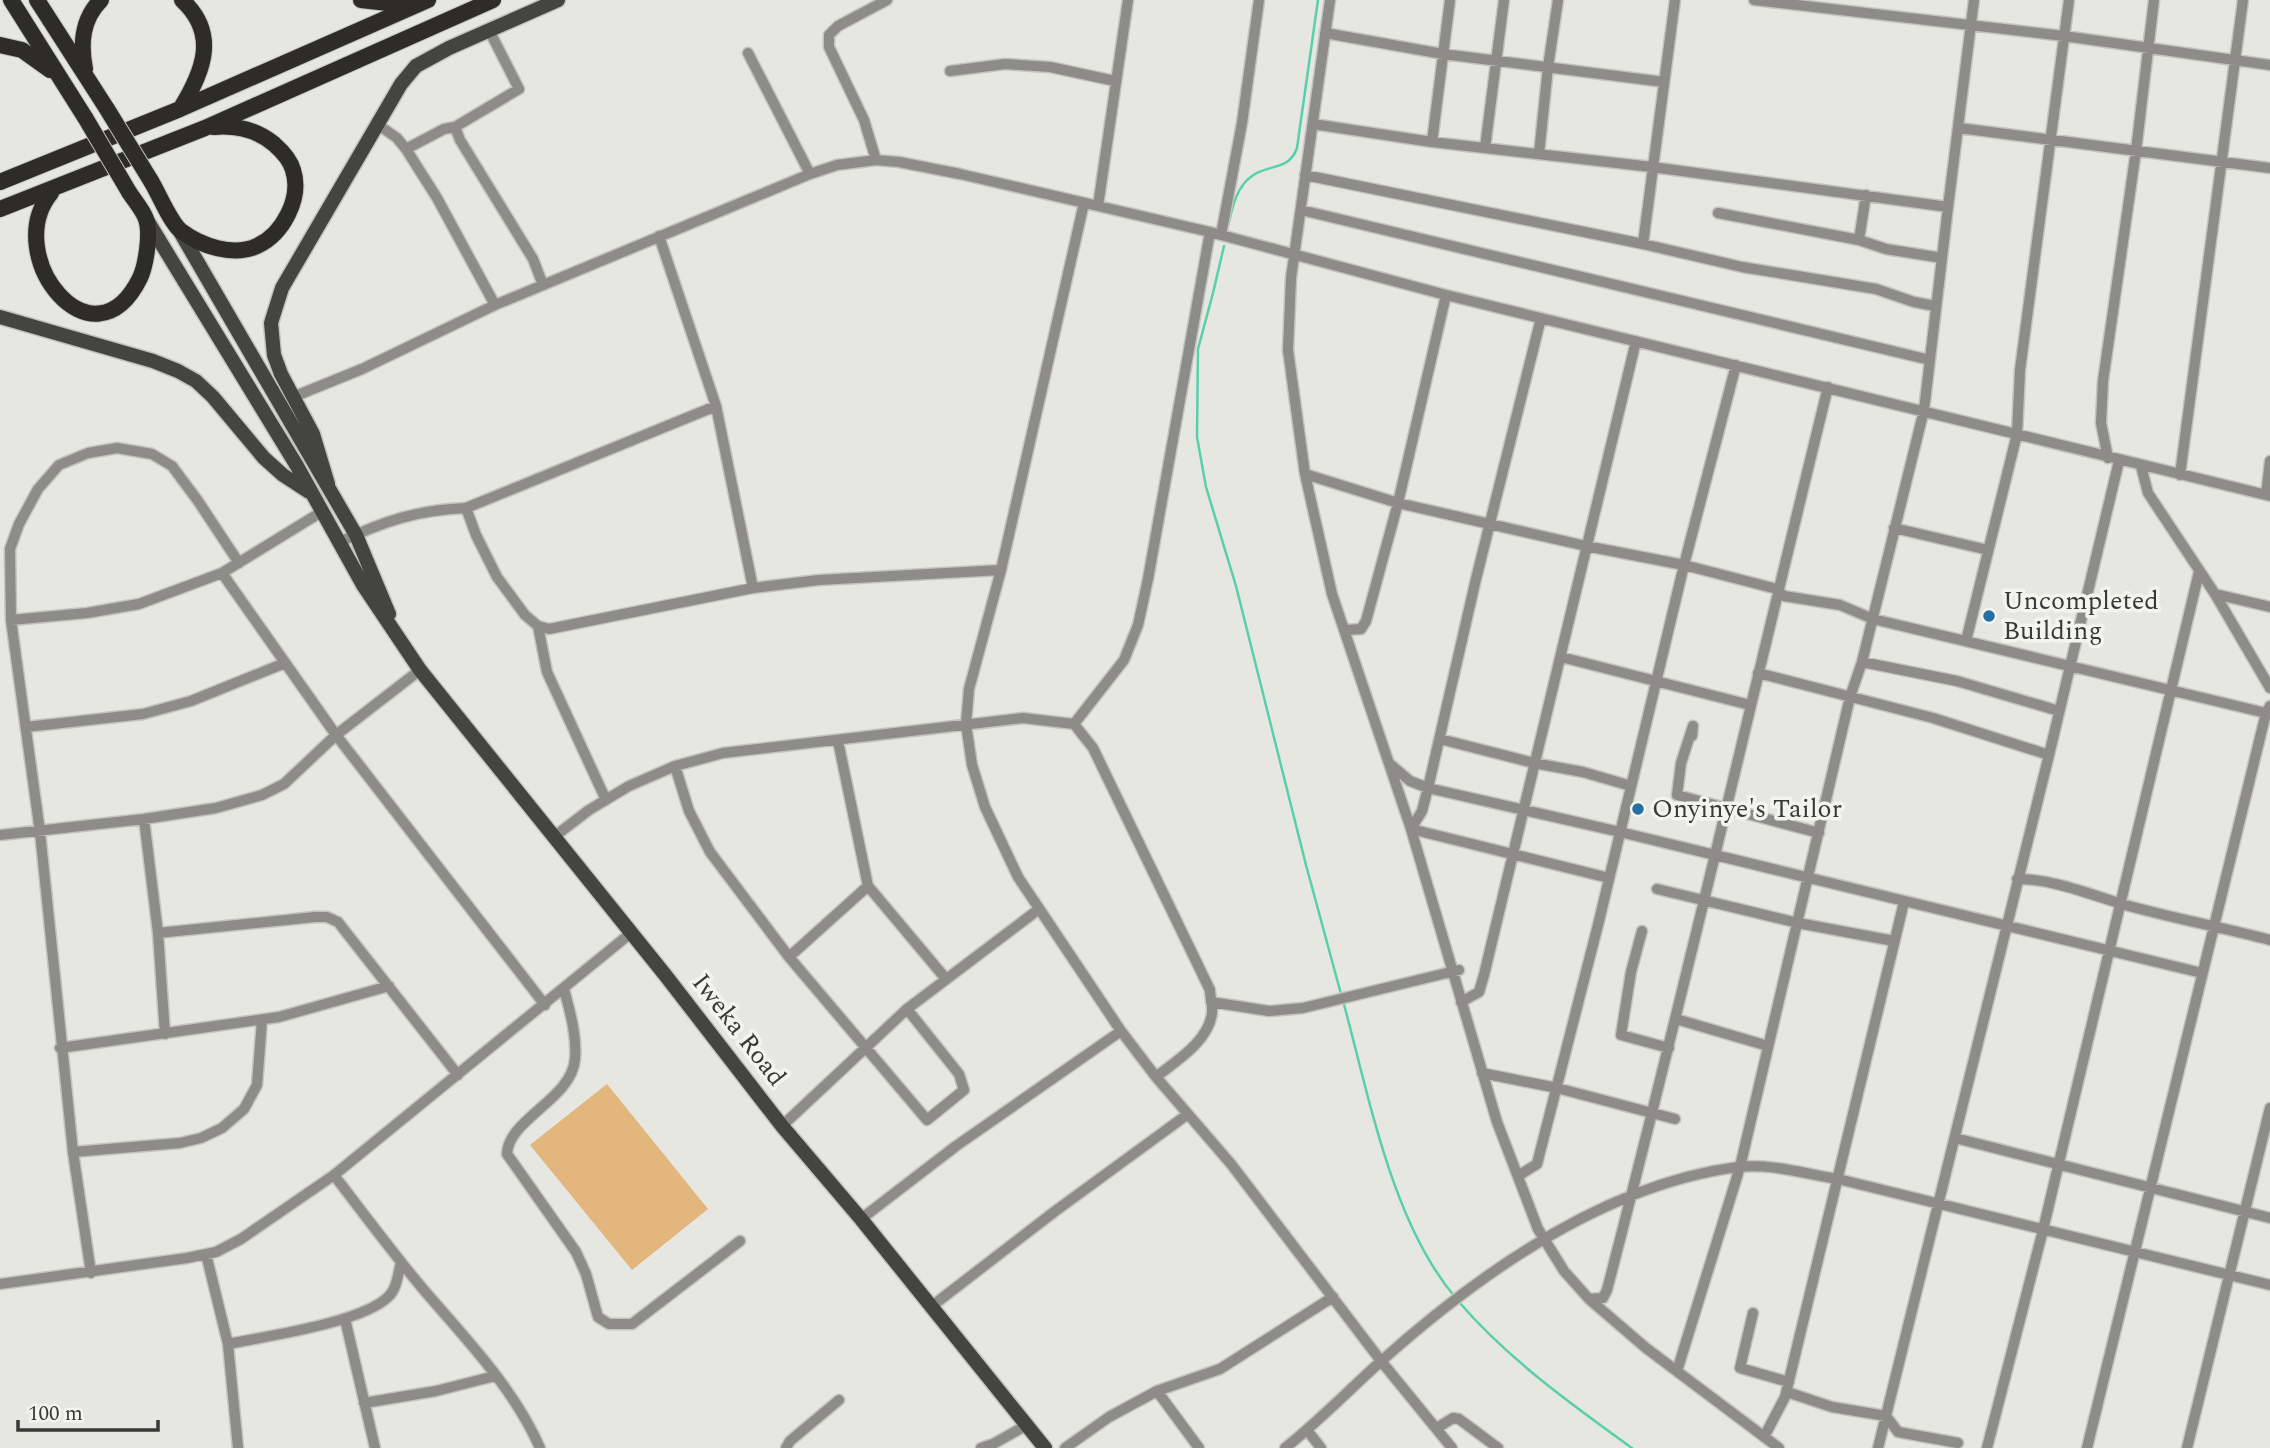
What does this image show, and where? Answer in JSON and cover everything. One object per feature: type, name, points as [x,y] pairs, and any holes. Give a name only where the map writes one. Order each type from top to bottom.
[{"type":"highway","points":[[11,0],[147,220],[143,271],[130,293],[110,309],[97,314],[63,309],[54,305],[35,286]]},
{"type":"highway","points":[[37,0],[86,75],[179,229],[198,241],[232,251],[257,246],[284,223],[294,196],[294,170],[289,160],[267,138],[239,127],[205,128]]},
{"type":"highway","points":[[86,75],[82,53],[85,26],[89,15],[101,0]]},
{"type":"highway","points":[[180,108],[197,80],[204,54],[204,40],[195,15],[182,0]]},
{"type":"highway","points":[[361,0],[388,4],[417,0]]},
{"type":"highway","points":[[0,182],[8,174],[180,108],[428,0]]},
{"type":"highway","points":[[0,209],[205,128],[493,0]]},
{"type":"highway","points":[[0,46],[22,50],[48,68],[64,85]]},
{"type":"highway","points":[[21,233],[29,214],[38,203],[77,177]]},
{"type":"main road","points":[[328,484],[318,446],[274,355],[271,323],[282,288],[401,83],[416,66],[449,48],[558,0]]},
{"type":"main road","points":[[147,220],[314,495],[363,584],[399,638]]},
{"type":"main road","points":[[179,229],[356,535],[399,638]]},
{"type":"main road","points":[[0,317],[153,361],[196,381],[213,397],[264,458],[283,475],[314,495]]},
{"type":"main road","name":"Iweka Road","points":[[399,638],[420,670],[632,932],[782,1126],[861,1219],[1045,1448]]},
{"type":"street","points":[[876,160],[864,120],[829,47],[829,35],[838,26],[887,0]]},
{"type":"street","points":[[1098,206],[1128,0]]},
{"type":"street","points":[[1074,724],[1124,660],[1138,625],[1216,234],[1242,123],[1259,0]]},
{"type":"street","points":[[1330,0],[1291,278],[1288,350],[1305,474],[1332,594],[1456,971],[1461,1002],[1497,1122],[1543,1239],[1564,1271],[1589,1299],[1646,1348],[1779,1448]]},
{"type":"street","points":[[1432,142],[1450,0]]},
{"type":"street","points":[[1485,148],[1504,0]]},
{"type":"street","points":[[1539,154],[1558,0]]},
{"type":"street","points":[[1643,244],[1675,0]]},
{"type":"street","points":[[1754,0],[2064,36],[2270,65]]},
{"type":"street","points":[[1677,1371],[1740,1167],[1850,697],[1862,662],[1924,410],[1973,0]]},
{"type":"street","points":[[1966,641],[2017,434],[2020,370],[2069,0]]},
{"type":"street","points":[[1878,1448],[2071,666],[2114,460],[2101,424],[2103,380],[2136,151],[2154,0]]},
{"type":"street","points":[[2180,475],[2243,0]]},
{"type":"street","points":[[406,149],[444,129],[456,127],[519,89],[489,30]]},
{"type":"street","points":[[1325,33],[1443,54],[1664,82]]},
{"type":"street","points":[[748,53],[810,174]]},
{"type":"street","points":[[950,71],[1005,64],[1049,67],[1115,81]]},
{"type":"street","points":[[377,124],[397,138],[406,149],[437,198],[495,305]]},
{"type":"street","points":[[1313,124],[1432,142],[1652,167],[1948,207]]},
{"type":"street","points":[[456,127],[460,140],[533,259],[543,285]]},
{"type":"street","points":[[1959,128],[2270,168]]},
{"type":"street","points":[[293,397],[362,369],[495,305],[810,174],[838,165],[876,160],[960,174],[1216,234],[1446,295],[2268,496],[2270,461]]},
{"type":"street","points":[[1305,175],[1643,244],[1742,267],[1876,289],[1935,306]]},
{"type":"street","points":[[1860,240],[1866,195]]},
{"type":"street","points":[[1084,203],[1001,570],[969,689],[966,724],[972,765],[985,807],[1018,877],[1121,1031],[1156,1077],[1231,1164],[1381,1361],[1452,1448]]},
{"type":"street","points":[[1301,210],[1930,360]]},
{"type":"street","points":[[1718,212],[1860,240],[1886,249],[1942,258]]},
{"type":"street","points":[[659,236],[716,406],[753,588]]},
{"type":"street","points":[[1345,631],[1362,629],[1366,621],[1398,503],[1446,295]]},
{"type":"street","points":[[1411,830],[1422,811],[1428,788],[1476,579],[1541,318]]},
{"type":"street","points":[[1461,1002],[1479,992],[1636,341]]},
{"type":"street","points":[[1518,1176],[1537,1164],[1684,565],[1736,365]]},
{"type":"street","points":[[1589,1299],[1603,1298],[1607,1290],[1653,1114],[1777,589],[1828,387]]},
{"type":"street","points":[[340,542],[402,516],[434,509],[466,508],[716,406]]},
{"type":"street","points":[[90,1273],[73,1152],[40,832],[11,620],[5,547],[38,489],[59,466],[88,453],[117,448],[152,454],[172,466],[239,563]]},
{"type":"street","points":[[2141,466],[2148,493],[2215,594],[2270,688]]},
{"type":"street","points":[[1305,474],[1398,503],[1586,546],[1684,565],[1777,589],[1784,596],[1840,605],[1873,619],[2170,690],[2268,709],[2087,1448]]},
{"type":"street","points":[[466,508],[497,577],[525,615],[538,626],[549,629],[753,588],[819,580],[1001,570]]},
{"type":"street","points":[[11,620],[87,613],[139,604],[222,573],[323,511]]},
{"type":"street","points":[[1894,528],[1988,550]]},
{"type":"street","points":[[1987,1448],[2043,1230],[2199,572]]},
{"type":"street","points":[[222,573],[336,735],[545,1005]]},
{"type":"street","points":[[2215,594],[2270,607]]},
{"type":"street","points":[[538,626],[547,672],[606,800]]},
{"type":"street","points":[[1561,657],[1750,705]]},
{"type":"street","points":[[1862,662],[1957,681],[2059,711]]},
{"type":"street","points":[[26,727],[143,713],[191,701],[285,663]]},
{"type":"street","points":[[0,835],[144,819],[216,808],[262,795],[284,784],[336,735],[420,670]]},
{"type":"street","points":[[1758,673],[1933,718],[2049,755]]},
{"type":"street","points":[[555,836],[629,786],[675,766],[723,753],[1023,718],[1074,724],[1093,748],[1210,990],[1212,1014],[1204,1032],[1192,1048],[1156,1077]]},
{"type":"street","points":[[1692,736],[1693,726],[1681,763],[1677,795],[1819,833]]},
{"type":"street","points":[[1440,739],[1534,763],[1583,772],[1631,786]]},
{"type":"street","points":[[838,741],[867,886],[946,979]]},
{"type":"street","points":[[1387,762],[1410,781],[1428,788],[2202,973]]},
{"type":"street","points":[[675,766],[689,811],[710,852],[789,957],[927,1120],[964,1090],[959,1074],[907,1009]]},
{"type":"street","points":[[144,819],[158,933],[165,1034]]},
{"type":"street","points":[[1411,830],[1609,878]]},
{"type":"street","points":[[2017,879],[2030,879],[2095,894],[2120,903],[2270,940]]},
{"type":"street","points":[[789,957],[867,886]]},
{"type":"street","points":[[1657,889],[1798,923],[1894,940]]},
{"type":"street","points":[[1764,1437],[1788,1387],[1904,902]]},
{"type":"street","points":[[782,1126],[907,1009],[1039,909]]},
{"type":"street","points":[[158,933],[327,917],[338,922],[458,1075]]},
{"type":"street","points":[[1642,931],[1631,972],[1620,1035],[1669,1048]]},
{"type":"street","points":[[0,1284],[206,1254],[216,1252],[241,1239],[334,1175],[632,932]]},
{"type":"street","points":[[1211,1002],[1269,1011],[1303,1008],[1456,971]]},
{"type":"street","points":[[61,1048],[279,1017],[388,986]]},
{"type":"street","points":[[564,989],[574,1027],[573,1069],[569,1078],[545,1104],[511,1136],[507,1144],[507,1154],[576,1252],[586,1274],[598,1317],[609,1324],[632,1324],[740,1241]]},
{"type":"street","points":[[1676,1019],[1768,1046]]},
{"type":"street","points":[[73,1152],[180,1143],[201,1138],[222,1128],[244,1110],[257,1085],[262,1020]]},
{"type":"street","points":[[861,1219],[956,1146],[1121,1031]]},
{"type":"street","points":[[1482,1073],[1557,1088],[1675,1119]]},
{"type":"street","points":[[2187,1448],[2270,1108]]},
{"type":"street","points":[[932,1306],[1188,1114]]},
{"type":"street","points":[[1955,1138],[2270,1217]]},
{"type":"street","points":[[1285,1448],[1381,1361],[1451,1303],[1543,1239],[1632,1194],[1687,1178],[1740,1167],[1767,1168],[1838,1180],[2270,1285]]},
{"type":"street","points":[[334,1175],[495,1376],[532,1431],[540,1448]]},
{"type":"street","points":[[206,1254],[228,1344],[238,1448]]},
{"type":"street","points":[[228,1344],[345,1319],[370,1309],[389,1297],[395,1287],[401,1262]]},
{"type":"street","points":[[1065,1448],[1109,1417],[1157,1391],[1220,1369],[1333,1297]]},
{"type":"street","points":[[1753,1313],[1741,1368],[1832,1406],[1886,1416],[1898,1432],[1958,1443]]},
{"type":"street","points":[[345,1319],[375,1448]]},
{"type":"street","points":[[364,1403],[436,1391],[495,1376]]},
{"type":"street","points":[[1157,1391],[1199,1448]]},
{"type":"street","points":[[786,1448],[790,1441],[839,1400]]},
{"type":"street","points":[[1437,1428],[1453,1418],[1458,1419],[1498,1448]]},
{"type":"street","points":[[981,1448],[1027,1425]]},
{"type":"street","points":[[1307,1430],[1321,1448]]},
{"type":"shaded area","points":[[607,1084],[708,1209],[632,1270],[530,1145]]},
{"type":"waterway","points":[[1228,226],[1242,186],[1258,172],[1289,160],[1297,148],[1318,0]]},
{"type":"waterway","points":[[1224,246],[1198,349],[1197,437],[1206,487],[1236,586],[1341,994]]},
{"type":"waterway","points":[[1343,1001],[1373,1116],[1398,1195],[1414,1232],[1455,1297]]},
{"type":"waterway","points":[[1459,1302],[1519,1362],[1632,1448]]},
{"type":"place","name":"Uncompleted Building","points":[[1989,616]]},
{"type":"place","name":"Onyinye's Tailor","points":[[1638,809]]}]
